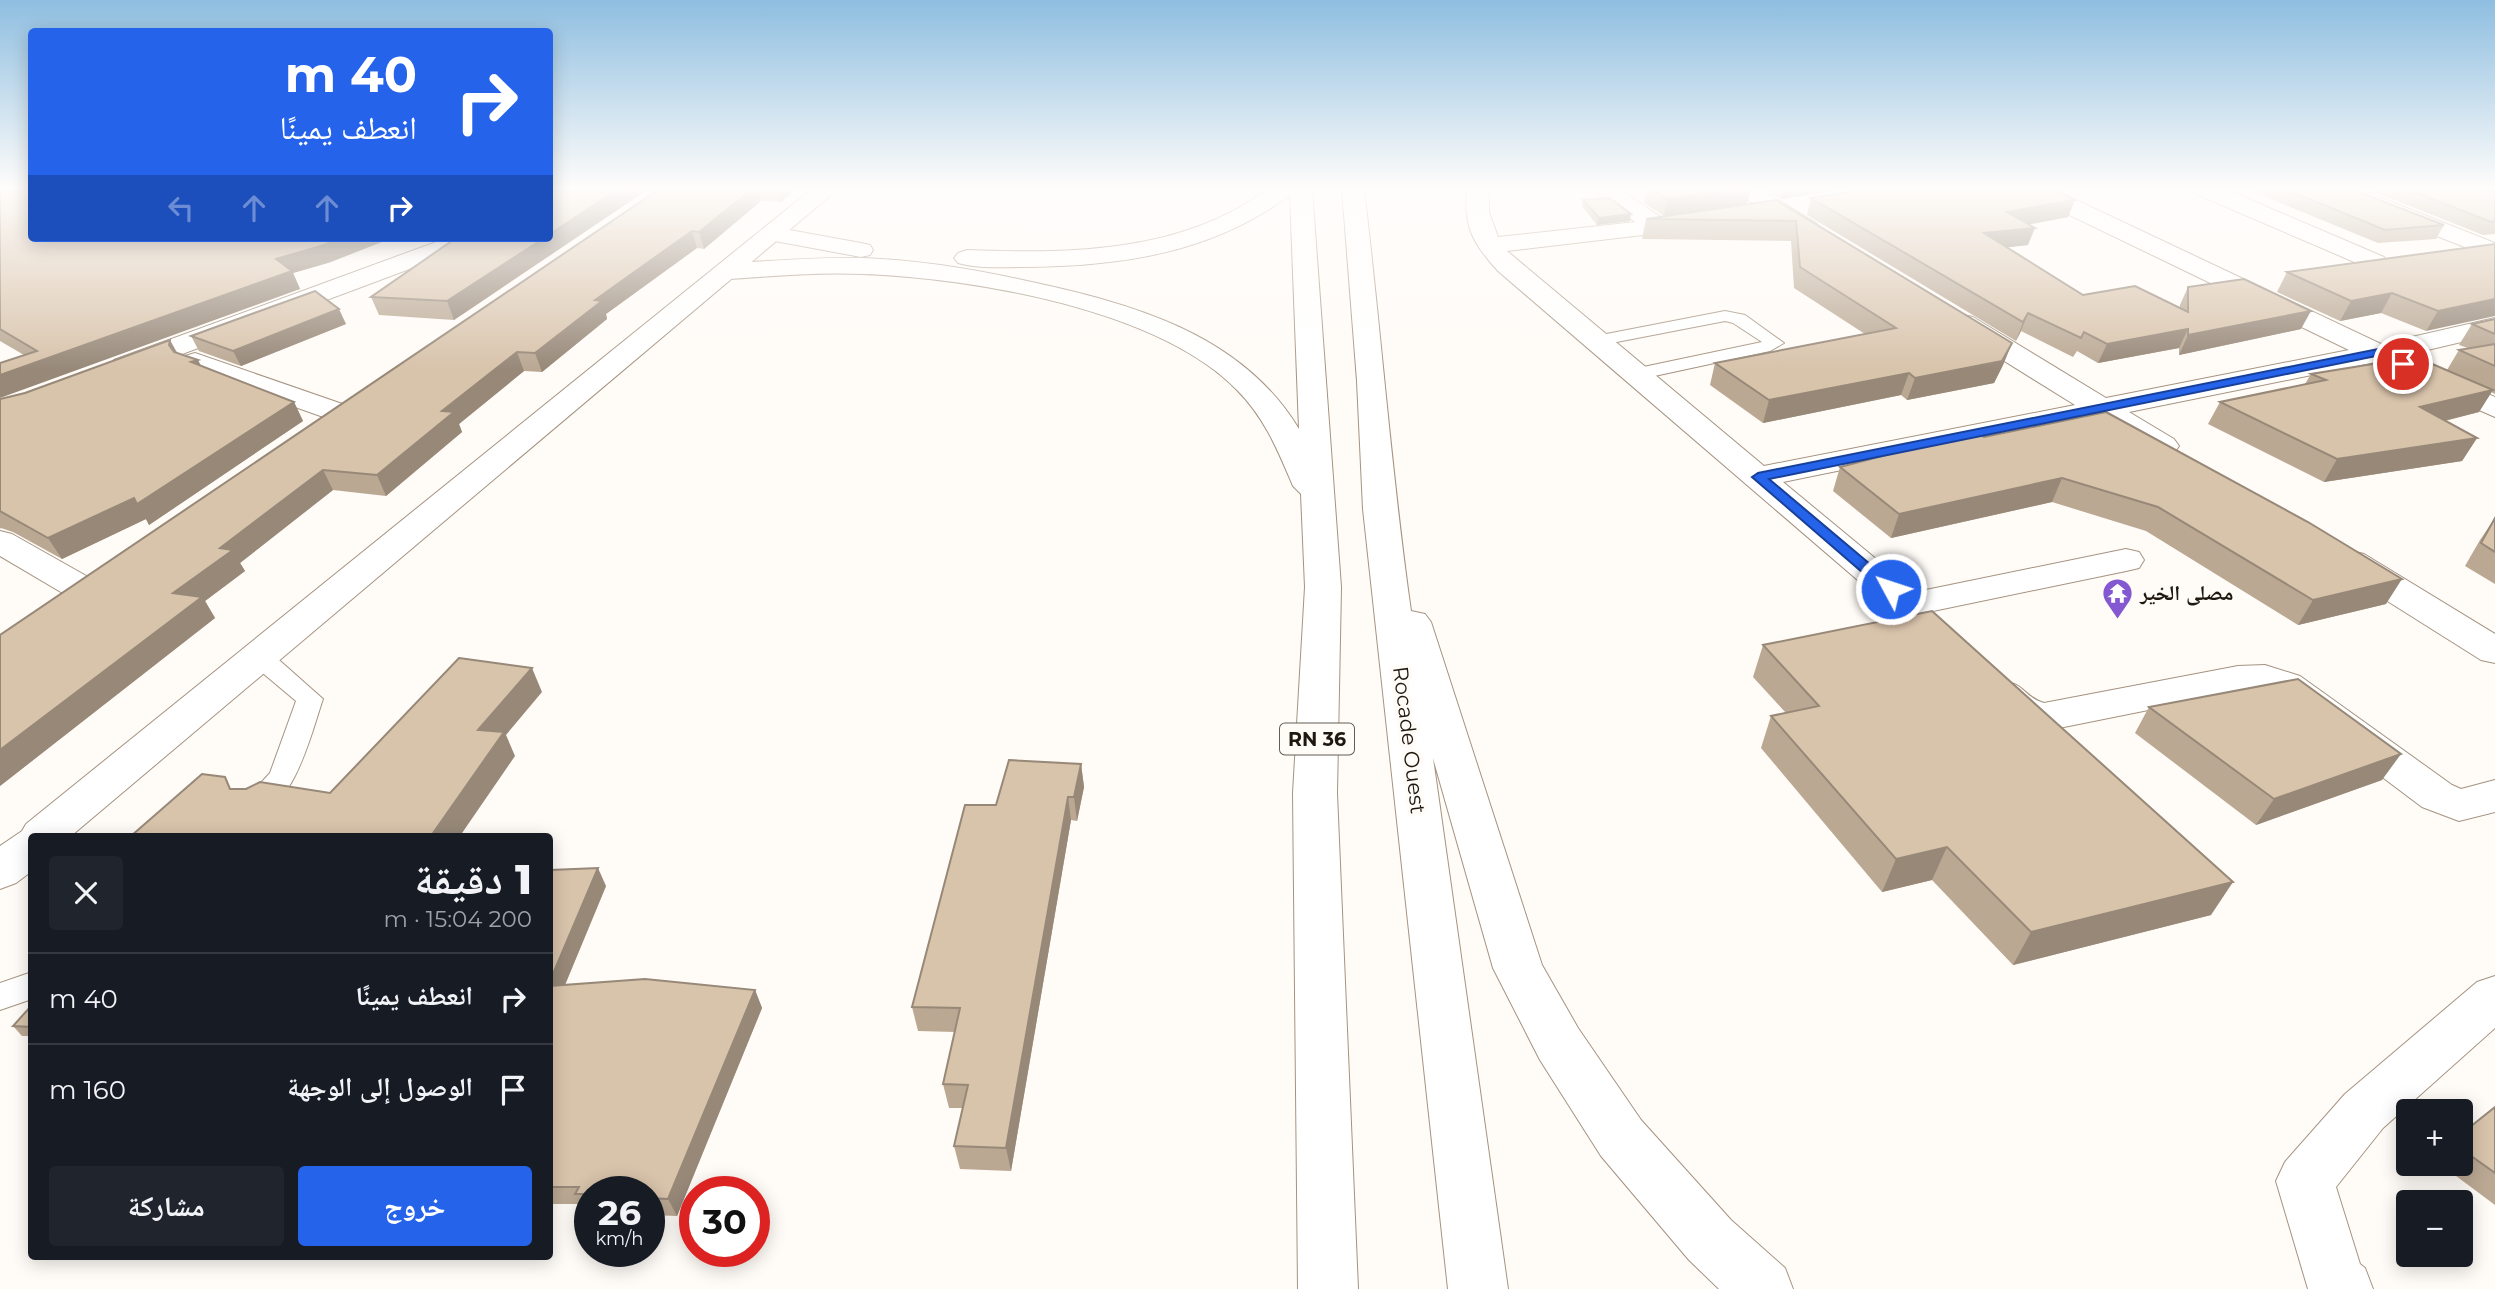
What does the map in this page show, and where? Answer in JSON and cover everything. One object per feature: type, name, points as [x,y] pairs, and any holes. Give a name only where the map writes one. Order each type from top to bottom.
[{"type":"main road","points":[[102,374],[440,249]]},
{"type":"main road","points":[[46,833],[755,249]]},
{"type":"main road","points":[[855,249],[980,259],[1086,257],[1139,249]]},
{"type":"main road","name":"RN 36","points":[[1304,249],[1323,587],[1315,793],[1328,1289]]},
{"type":"main road","name":"Rocade Ouest","points":[[1359,249],[1383,533],[1478,1289]]},
{"type":"main road","points":[[1492,249],[1596,341],[1924,618],[2126,560]]},
{"type":"main road","points":[[2159,249],[2495,408]]},
{"type":"main road","points":[[2344,249],[2375,262]]},
{"type":"main road","points":[[730,271],[863,266],[945,272],[1063,296],[1152,324],[1222,363],[1251,388],[1271,410],[1287,436],[1318,504]]},
{"type":"main road","points":[[1944,312],[2182,458]]},
{"type":"main road","points":[[1758,477],[2378,353],[2495,326]]},
{"type":"main road","points":[[195,362],[352,405],[307,436]]},
{"type":"main road","points":[[1383,533],[1518,968],[1559,1044],[1621,1138],[1710,1240],[1763,1289]]},
{"type":"main road","points":[[0,541],[96,582],[53,611]]},
{"type":"main road","points":[[2321,544],[2495,651]]},
{"type":"main road","points":[[1976,667],[2024,711],[2044,717],[2238,679],[2265,678],[2286,685],[2437,796],[2459,805],[2495,796]]},
{"type":"main road","points":[[0,871],[28,848]]},
{"type":"main road","points":[[2343,1289],[2336,1283],[2305,1181],[2364,1111],[2495,997]]},
{"type":"lane","points":[[1596,341],[1725,316],[1740,318],[1775,343],[1636,374]]},
{"type":"lane","points":[[256,803],[282,778],[310,699],[261,658]]},
{"type":"lane","points":[[0,997],[28,986]]},
{"type":"building","points":[[0,249],[310,249],[276,259],[292,271],[0,375],[0,363],[37,351],[0,329]]},
{"type":"building","points":[[440,249],[527,249],[447,301],[371,297]]},
{"type":"building","points":[[570,249],[666,249],[595,300],[602,301],[535,353],[517,352],[442,411],[454,412],[377,475],[323,470],[220,548],[233,550],[173,593],[202,597],[0,750],[0,635]]},
{"type":"building","points":[[1798,249],[1857,249],[2012,343],[2002,361],[1915,378],[1909,373],[1769,400],[1715,363],[1896,328],[1800,267]]},
{"type":"building","points":[[1898,249],[2010,249],[2083,295],[2135,286],[2188,312],[2188,287],[2244,279],[2311,311],[2188,335],[2188,329],[2107,344],[2084,332],[2081,338],[2028,313],[2023,322]]},
{"type":"building","points":[[2457,249],[2495,249],[2495,299],[2438,311],[2392,293],[2351,301],[2287,272]]},
{"type":"building","points":[[315,291],[339,309],[233,351],[191,336]]},
{"type":"building","points":[[2495,319],[2495,334],[2472,324]]},
{"type":"building","points":[[170,340],[169,345],[174,352],[198,360],[191,362],[294,402],[137,504],[134,498],[48,538],[0,511],[0,399],[25,393]]},
{"type":"building","points":[[2495,344],[2495,366],[2459,350]]},
{"type":"building","points":[[2416,357],[2493,390],[2420,407],[2477,438],[2337,459],[2220,402],[2326,380],[2311,374]]},
{"type":"building","points":[[2106,412],[2308,522],[2402,579],[2313,600],[2158,507],[2062,478],[1899,514],[1840,467],[1974,432],[1984,437]]},
{"type":"building","points":[[2495,518],[2495,552],[2481,543]]},
{"type":"building","points":[[1932,611],[2233,882],[2031,932],[1947,847],[1896,859],[1771,716],[1819,706],[1763,645]]},
{"type":"building","points":[[459,658],[532,668],[478,730],[504,732],[433,833],[134,833],[202,774],[225,777],[230,789],[246,789],[260,782],[330,793]]},
{"type":"building","points":[[2298,679],[2401,754],[2274,799],[2149,707]]},
{"type":"building","points":[[1009,760],[1081,764],[1074,797],[1068,797],[1006,1148],[954,1146],[968,1085],[943,1084],[960,1008],[912,1007],[965,805],[996,805]]},
{"type":"building","points":[[598,868],[553,974],[553,870]]},
{"type":"building","points":[[645,979],[755,990],[668,1199],[665,1199],[665,1176],[574,1176],[574,1187],[553,1187],[553,986]]},
{"type":"building","points":[[28,1009],[28,1027],[13,1026]]},
{"type":"building","points":[[2495,1107],[2495,1173],[2473,1157],[2473,1125]]},
{"type":"place","name":"مصلى الخير","points":[[2117,620]]},
{"type":"route","points":[[1891,589],[1758,477],[2378,353],[2403,364]]}]
